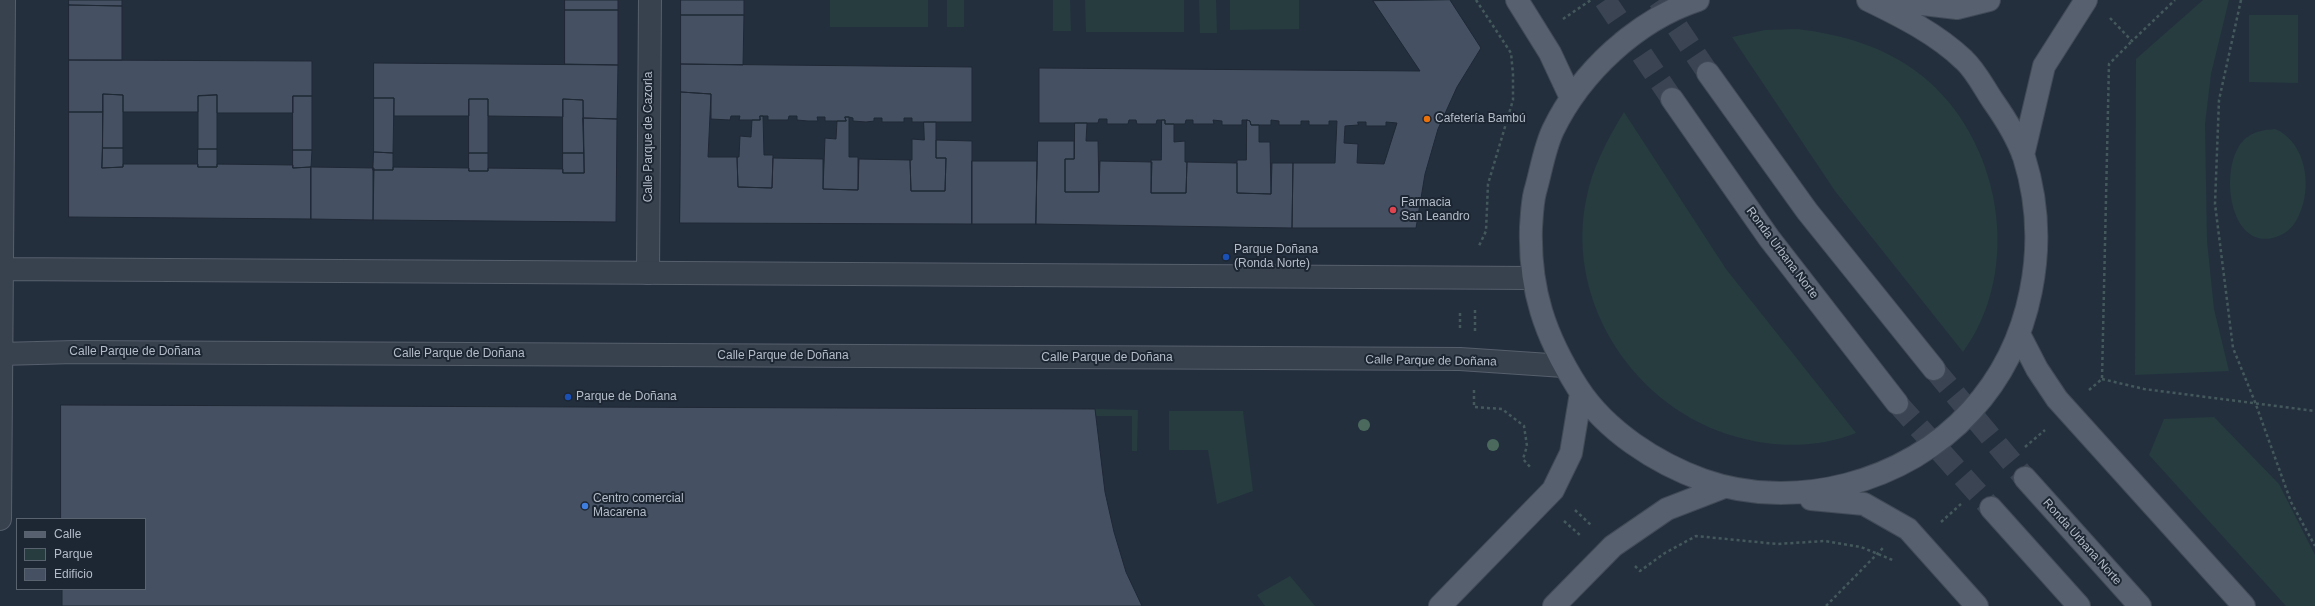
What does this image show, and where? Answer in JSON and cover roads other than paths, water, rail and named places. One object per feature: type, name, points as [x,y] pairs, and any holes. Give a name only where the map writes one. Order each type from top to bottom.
[{"type":"main road","points":[[1517,0],[1550,53],[1571,98]]},
{"type":"main road","points":[[1698,0],[1657,18],[1625,41],[1592,71],[1571,98],[1552,133],[1532,202],[1532,278],[1541,315],[1564,366],[1581,393],[1624,437],[1656,459],[1688,475],[1724,487],[1762,494],[1864,504],[1908,529],[1978,606]]},
{"type":"main road","points":[[1762,494],[1800,493],[1836,487],[1876,476],[1912,458],[1943,437],[1971,411],[1995,380],[2019,334],[2028,304],[2037,232],[2032,194],[2023,155],[2008,122],[1966,61],[1934,37],[1902,16],[1868,0]]},
{"type":"main road","points":[[1889,0],[1957,8],[1990,0]]},
{"type":"main road","points":[[2023,155],[2044,66],[2086,0]]},
{"type":"main road","points":[[1708,73],[1807,211],[1934,369]]},
{"type":"main road","name":"Ronda Urbana Norte","points":[[1672,98],[1769,238],[1897,403]]},
{"type":"main road","points":[[2019,334],[2036,368],[2057,399],[2244,606]]},
{"type":"main road","points":[[1440,606],[1553,490],[1571,453],[1581,393]]},
{"type":"main road","name":"Ronda Urbana Norte","points":[[2025,478],[2140,606]]},
{"type":"main road","points":[[1554,606],[1619,542],[1667,509],[1724,487]]},
{"type":"main road","points":[[1991,508],[2079,606]]},
{"type":"street","points":[[0,519],[4,0]]},
{"type":"street","name":"Calle Parque de Cazorla","points":[[648,273],[650,0]]},
{"type":"street","points":[[1,269],[1532,278]]},
{"type":"street","name":"Calle Parque de Doñana","points":[[1,354],[75,352],[1460,359],[1564,366]]},
{"type":"tunnel","points":[[1605,0],[1672,99]]},
{"type":"tunnel","points":[[1659,0],[1708,73]]},
{"type":"tunnel","points":[[1934,369],[2025,478]]},
{"type":"tunnel","points":[[1897,403],[1991,508]]},
{"type":"place","name":"Cafetería Bambú","points":[[1427,119]]},
{"type":"place","name":"Farmacia San Leandro","points":[[1393,210]]},
{"type":"place","name":"Parque Doñana (Ronda Norte)","points":[[1226,257]]},
{"type":"place","name":"Parque de Doñana","points":[[568,397]]},
{"type":"place","name":"Centro comercial Macarena","points":[[585,506]]}]
